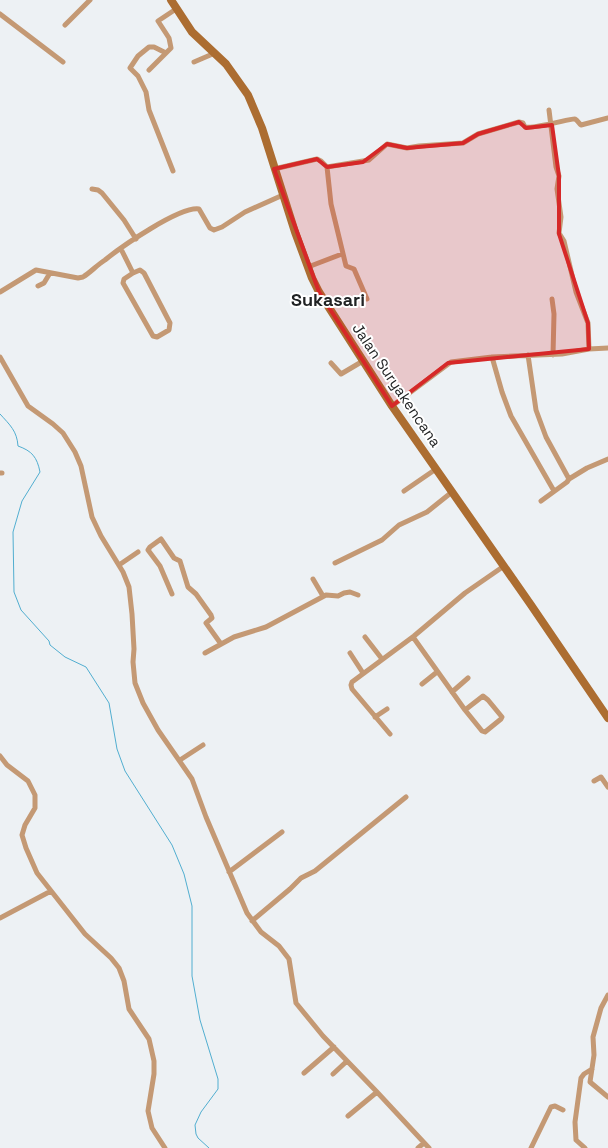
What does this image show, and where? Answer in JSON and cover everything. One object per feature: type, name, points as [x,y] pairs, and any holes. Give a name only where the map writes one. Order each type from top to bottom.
[{"type":"street","points":[[65,25],[90,0]]},
{"type":"street","name":"Jalan Suryakencana","points":[[171,0],[192,32],[231,70],[248,95],[262,128],[308,267],[319,292],[392,406],[608,718]]},
{"type":"street","points":[[149,70],[171,48],[166,32],[158,24],[158,21],[176,9]]},
{"type":"street","points":[[0,14],[63,62]]},
{"type":"street","points":[[166,53],[154,47],[149,47],[138,56],[130,68],[138,76],[146,92],[149,110],[173,171]]},
{"type":"street","points":[[194,62],[215,53]]},
{"type":"street","points":[[549,110],[559,176],[557,188],[561,216],[559,233],[564,241],[576,292],[588,323],[590,349]]},
{"type":"street","points":[[327,167],[370,160],[387,144],[407,148],[459,144],[478,134],[519,122],[522,122],[528,128],[552,125],[570,119],[575,119],[581,125],[608,118]]},
{"type":"street","points":[[274,169],[318,159],[327,167],[331,204],[342,254],[346,266],[354,269],[367,299]]},
{"type":"street","points":[[92,189],[102,193],[124,220],[136,239]]},
{"type":"street","points":[[0,292],[34,271],[50,272],[78,278],[83,277],[136,239],[172,217],[194,208],[202,211],[210,228],[216,229],[245,212],[284,195]]},
{"type":"street","points":[[121,249],[133,273]]},
{"type":"street","points":[[308,267],[342,254]]},
{"type":"street","points":[[140,270],[144,273],[170,323],[169,330],[157,337],[153,336],[123,283],[124,279],[133,273],[140,270]]},
{"type":"street","points":[[38,286],[44,282],[50,272]]},
{"type":"street","points":[[552,299],[554,314],[553,355]]},
{"type":"street","points":[[392,406],[448,363],[492,357],[569,354],[590,349],[608,348]]},
{"type":"street","points":[[528,355],[536,410],[546,437],[569,479]]},
{"type":"street","points":[[492,357],[511,416],[554,491]]},
{"type":"street","points":[[0,358],[28,406],[53,424],[72,445],[81,466],[92,517],[127,581],[130,594],[135,683],[143,703],[158,730],[192,779],[243,906],[261,932],[279,946],[289,959],[296,1003],[334,1047],[429,1148]]},
{"type":"street","points":[[331,363],[341,374],[363,361]]},
{"type":"street","points":[[540,501],[569,479],[587,468],[608,459]]},
{"type":"street","points":[[404,491],[436,469]]},
{"type":"street","points":[[335,563],[382,540],[399,525],[426,512],[452,492]]},
{"type":"street","points":[[172,594],[160,566],[148,550],[150,546],[161,539],[173,557],[180,560],[188,587],[196,594],[211,615],[212,618],[206,622],[221,644]]},
{"type":"street","points":[[119,565],[138,552]]},
{"type":"street","points":[[390,734],[352,689],[351,685],[355,679],[413,637],[465,593],[504,566]]},
{"type":"street","points":[[313,579],[323,596]]},
{"type":"street","points":[[205,653],[234,637],[266,627],[328,594],[338,596],[350,592],[358,595]]},
{"type":"street","points":[[366,637],[382,659]]},
{"type":"street","points":[[413,637],[465,710],[484,732],[501,719],[502,716],[483,696],[465,710]]},
{"type":"street","points":[[350,653],[363,673]]},
{"type":"street","points":[[422,684],[437,672]]},
{"type":"street","points":[[452,692],[468,678]]},
{"type":"street","points":[[375,717],[387,709]]},
{"type":"street","points":[[180,760],[202,745]]},
{"type":"street","points":[[0,756],[7,765],[28,781],[34,794],[34,808],[22,835],[37,873],[82,931],[111,958],[121,972],[129,1009],[152,1048],[154,1074],[148,1111],[152,1128],[165,1148]]},
{"type":"street","points":[[594,781],[601,778],[608,787]]},
{"type":"street","points":[[252,921],[301,878],[315,870],[406,797]]},
{"type":"street","points":[[229,872],[282,832]]},
{"type":"street","points":[[0,918],[52,891]]},
{"type":"street","points":[[608,995],[601,1008],[593,1037],[594,1056],[590,1082],[608,1097]]},
{"type":"street","points":[[304,1073],[334,1047]]},
{"type":"street","points":[[333,1074],[347,1061]]},
{"type":"street","points":[[585,1148],[576,1140],[575,1122],[581,1078],[592,1069]]},
{"type":"street","points":[[348,1116],[378,1092]]},
{"type":"street","points":[[531,1148],[551,1107],[555,1106],[563,1110]]},
{"type":"street","points":[[418,1148],[424,1143]]},
{"type":"highlighted area","points":[[519,122],[526,128],[552,125],[559,176],[559,234],[588,323],[589,349],[448,363],[392,406],[319,292],[274,169],[317,159],[327,167],[363,162],[387,144],[407,148],[463,143],[478,134]]},
{"type":"waterway","points":[[0,414],[15,432],[18,446],[30,452],[35,458],[40,472],[22,501],[13,532],[14,592],[21,610],[49,641],[50,645],[65,657],[86,667],[109,703],[117,749],[125,771],[172,845],[184,874],[192,906],[192,976],[200,1020],[218,1079],[218,1089],[201,1112],[195,1125],[198,1138],[209,1148]]},
{"type":"district","name":"Sukasari","points":[[328,299]]}]
